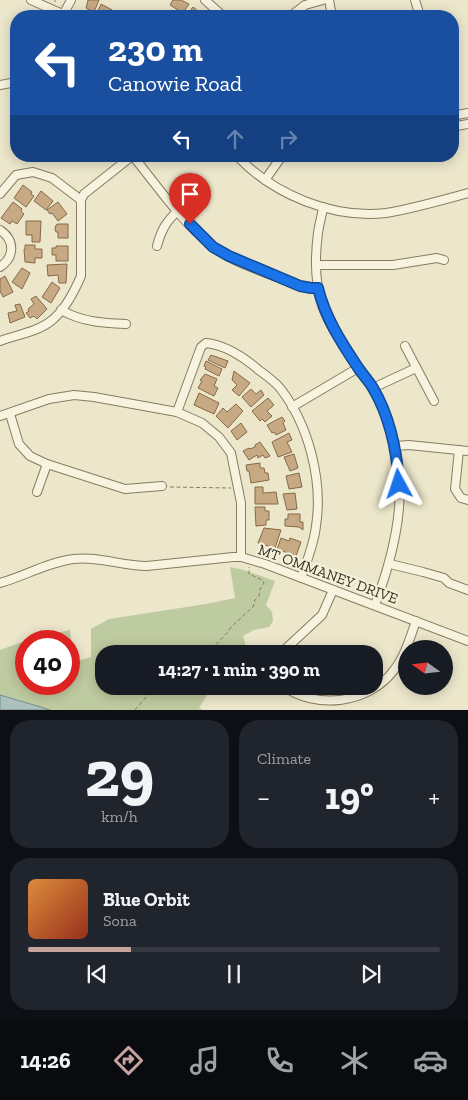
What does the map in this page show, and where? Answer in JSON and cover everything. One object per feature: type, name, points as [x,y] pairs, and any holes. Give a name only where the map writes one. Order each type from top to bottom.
[{"type":"street","points":[[31,0],[54,10]]},
{"type":"street","points":[[206,0],[217,10]]},
{"type":"street","points":[[299,10],[305,5],[322,0]]},
{"type":"street","points":[[0,341],[51,321],[61,310],[81,276],[81,200],[84,194],[125,162]]},
{"type":"street","points":[[138,162],[178,212],[213,247],[229,256],[300,286],[318,288]]},
{"type":"street","points":[[243,162],[251,170],[284,192],[306,202],[355,213],[386,213],[468,193]]},
{"type":"street","points":[[265,180],[278,162]]},
{"type":"street","points":[[0,194],[16,175],[33,172],[52,178],[81,200]]},
{"type":"street","points":[[323,207],[318,233],[316,265],[322,306],[336,333],[373,388],[382,407],[395,446],[400,499],[398,530],[390,564],[375,605]]},
{"type":"street","points":[[157,246],[163,228],[170,218],[178,212]]},
{"type":"street","points":[[0,230],[6,234],[12,246],[8,259],[0,267]]},
{"type":"street","points":[[316,265],[393,265],[437,258],[444,260]]},
{"type":"street","points":[[61,310],[72,316],[87,320],[126,324]]},
{"type":"street","points":[[176,412],[201,347],[206,343],[220,346],[254,365],[280,387],[309,443],[318,485],[316,527],[312,548],[301,578]]},
{"type":"street","points":[[405,346],[434,401]]},
{"type":"street","points":[[292,407],[358,368]]},
{"type":"street","points":[[373,388],[416,368]]},
{"type":"street","points":[[0,416],[50,399],[74,395],[94,396],[176,412],[202,423],[220,437],[231,453],[241,503],[241,557]]},
{"type":"street","points":[[10,414],[19,444],[30,456],[47,464],[125,488],[162,486]]},
{"type":"street","points":[[395,446],[410,445],[468,451]]},
{"type":"street","points":[[459,450],[455,489],[461,498],[468,500]]},
{"type":"street","points":[[37,492],[47,464]]},
{"type":"street","name":"MT OMMANEY DRIVE","points":[[0,583],[52,564],[74,559],[147,566],[241,557],[265,564],[468,641]]},
{"type":"street","points":[[390,564],[444,578],[449,583],[468,590]]},
{"type":"street","points":[[290,645],[322,615],[332,590]]},
{"type":"street","points":[[383,682],[394,671],[402,658],[416,621]]},
{"type":"street","points":[[299,695],[319,701],[334,702],[348,700],[361,695]]},
{"type":"path","points":[[162,486],[172,488],[238,488]]},
{"type":"path","points":[[216,645],[232,626],[253,607],[255,600],[259,596],[260,589],[264,583],[262,580],[249,574],[249,566]]},
{"type":"path","points":[[136,710],[148,695]]},
{"type":"green space","points":[[230,567],[275,581],[266,605],[272,612],[273,621],[269,627],[254,630],[243,636],[246,645],[95,645],[95,695],[207,695],[199,708],[203,710],[50,710],[0,695],[0,650],[15,645],[15,695],[80,695],[80,660],[91,657],[91,629],[109,619],[235,598]]},
{"type":"water","points":[[0,695],[44,708],[50,710],[0,710]]},
{"type":"building","points":[[88,0],[99,0],[95,10],[86,8]]},
{"type":"building","points":[[173,0],[181,0],[189,4],[185,10],[178,10],[170,5]]},
{"type":"building","points":[[101,4],[112,10],[98,10]]},
{"type":"building","points":[[23,185],[34,196],[26,207],[14,198]]},
{"type":"building","points":[[41,191],[53,201],[46,210],[34,201]]},
{"type":"building","points":[[13,202],[22,209],[21,211],[24,214],[17,224],[12,221],[10,224],[1,218]]},
{"type":"building","points":[[58,202],[67,214],[58,221],[47,210]]},
{"type":"building","points":[[26,221],[41,221],[40,242],[32,242],[32,235],[26,235]]},
{"type":"building","points":[[58,224],[68,224],[68,238],[58,238],[58,232],[55,229]]},
{"type":"building","points":[[25,245],[35,245],[35,249],[42,249],[42,258],[35,258],[35,263],[25,262]]},
{"type":"building","points":[[56,246],[68,246],[68,261],[56,261],[56,255],[52,255],[52,248],[56,248]]},
{"type":"building","points":[[67,264],[66,283],[59,283],[58,275],[48,276],[47,265]]},
{"type":"building","points":[[22,268],[30,273],[22,289],[12,282]]},
{"type":"building","points":[[5,276],[13,292],[3,297],[0,291],[0,279]]},
{"type":"building","points":[[52,282],[60,288],[51,303],[42,297]]},
{"type":"building","points":[[36,296],[47,309],[37,319],[34,316],[30,318],[26,313],[34,304],[31,299]]},
{"type":"building","points":[[20,304],[25,317],[10,323],[8,313],[17,311],[15,305]]},
{"type":"building","points":[[211,355],[228,361],[225,368],[208,360]]},
{"type":"building","points":[[206,361],[222,369],[219,376],[205,369]]},
{"type":"building","points":[[234,371],[250,383],[239,396],[232,390],[237,385],[232,380]]},
{"type":"building","points":[[205,374],[217,379],[214,386],[218,388],[214,396],[198,388],[202,381],[200,380]]},
{"type":"building","points":[[251,389],[256,394],[261,390],[264,395],[251,407],[242,397]]},
{"type":"building","points":[[199,393],[219,403],[214,414],[194,405]]},
{"type":"building","points":[[268,398],[274,405],[267,411],[272,416],[265,422],[262,419],[260,421],[252,411]]},
{"type":"building","points":[[236,404],[243,411],[228,428],[216,416],[223,408],[227,412]]},
{"type":"building","points":[[282,417],[285,421],[283,423],[286,430],[276,435],[274,432],[272,433],[267,425]]},
{"type":"building","points":[[241,423],[247,432],[237,440],[231,431]]},
{"type":"building","points":[[289,433],[292,440],[287,442],[292,452],[278,457],[272,442]]},
{"type":"building","points":[[260,442],[270,456],[265,458],[263,455],[258,458],[257,455],[249,460],[243,451],[255,447]]},
{"type":"building","points":[[294,454],[298,468],[290,471],[284,457]]},
{"type":"building","points":[[260,463],[260,468],[264,468],[265,473],[268,473],[269,480],[251,483],[246,465]]},
{"type":"building","points":[[299,473],[302,487],[289,489],[286,476]]},
{"type":"building","points":[[255,487],[263,487],[263,493],[276,492],[278,504],[255,504]]},
{"type":"building","points":[[295,493],[297,509],[287,510],[283,494]]},
{"type":"building","points":[[255,507],[265,507],[265,511],[269,511],[269,520],[266,520],[266,525],[256,526]]},
{"type":"building","points":[[288,514],[300,514],[303,530],[299,527],[285,526],[285,519],[288,519]]},
{"type":"building","points":[[264,528],[281,530],[275,548],[258,543]]},
{"type":"building","points":[[281,538],[289,541],[290,538],[301,542],[296,556],[277,549]]},
{"type":"route","points":[[190,224],[213,247],[229,256],[300,286],[318,288],[322,306],[336,333],[373,388],[382,407],[395,446],[399,484]]}]
